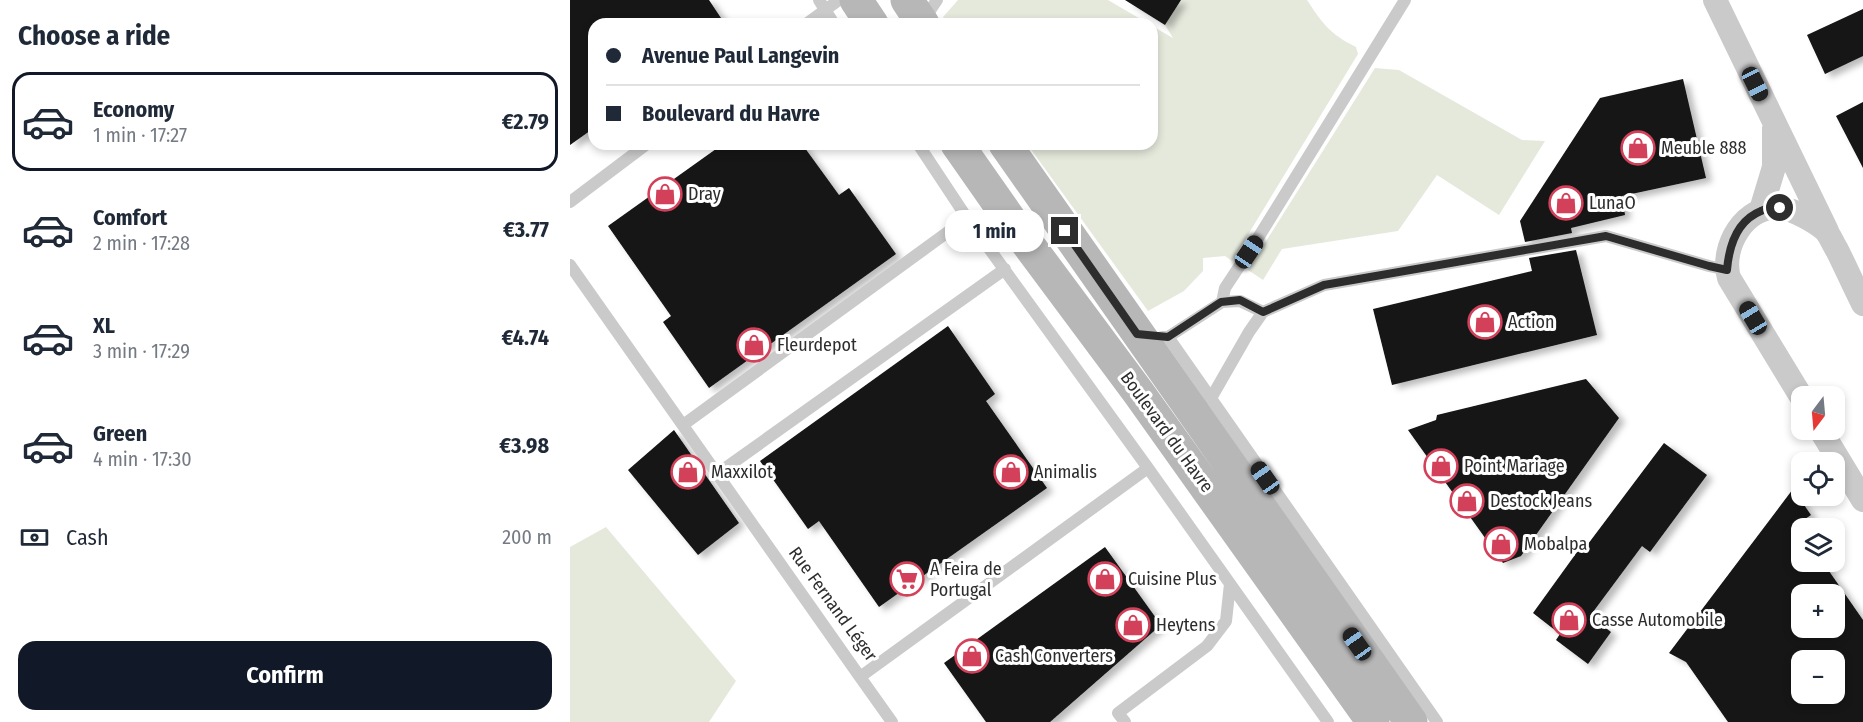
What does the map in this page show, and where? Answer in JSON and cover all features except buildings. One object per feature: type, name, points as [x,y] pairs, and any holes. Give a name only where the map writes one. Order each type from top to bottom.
[{"type":"main road","points":[[856,0],[868,18]]},
{"type":"main road","name":"Boulevard du Havre","points":[[961,150],[1152,410],[1373,722]]},
{"type":"main road","name":"Boulevard du Havre","points":[[1010,150],[1153,336],[1411,722]]},
{"type":"street","points":[[1715,0],[1827,231],[1856,276],[1863,304]]},
{"type":"street","points":[[1761,210],[1774,167],[1774,123]]},
{"type":"street","points":[[1795,386],[1729,278],[1727,270],[1729,249],[1734,235],[1744,222],[1761,210],[1780,208],[1796,212],[1827,231]]},
{"type":"street","points":[[1827,440],[1863,500]]},
{"type":"lane","points":[[811,18],[821,5],[839,0]]},
{"type":"lane","points":[[892,0],[922,13]]},
{"type":"lane","points":[[1221,302],[1225,288],[1405,0]]},
{"type":"lane","points":[[821,5],[830,18]]},
{"type":"lane","points":[[570,202],[638,150]]},
{"type":"lane","points":[[922,150],[967,218],[1149,468],[1328,722]]},
{"type":"lane","points":[[683,425],[967,218]]},
{"type":"lane","points":[[1210,400],[1263,312],[1324,285],[1606,236],[1727,270]]},
{"type":"lane","name":"Rue Fernand Léger","points":[[570,265],[860,677],[1149,468]]},
{"type":"lane","points":[[717,474],[1005,269]]},
{"type":"lane","points":[[1263,312],[1240,300],[1221,302],[1153,336],[1210,400],[1437,722]]},
{"type":"lane","points":[[1125,722],[1118,713],[1207,646],[1226,621],[1230,584]]},
{"type":"lane","points":[[860,677],[892,722]]},
{"type":"shaded area","points":[[958,0],[1108,0],[1139,18],[944,18]]},
{"type":"shaded area","points":[[1181,0],[1307,0],[1328,28],[1356,47],[1358,54],[1232,261],[1225,256],[1203,258],[1203,271],[1184,291],[1148,311],[1031,150],[1158,150],[1158,29],[1173,38],[1165,25]]},
{"type":"shaded area","points":[[1375,68],[1399,70],[1522,140],[1545,141],[1499,215],[1437,175],[1398,231],[1282,249],[1263,280],[1248,270]]},
{"type":"shaded area","points":[[606,527],[736,681],[709,722],[570,722],[570,547]]},
{"type":"place","name":"Meuble 888","points":[[1638,148]]},
{"type":"place","name":"Dray","points":[[665,194]]},
{"type":"place","name":"LunaO","points":[[1566,203]]},
{"type":"place","name":"Action","points":[[1485,322]]},
{"type":"place","name":"Fleurdepot","points":[[754,345]]},
{"type":"place","name":"Point Mariage","points":[[1441,466]]},
{"type":"place","name":"Maxxilot","points":[[688,472]]},
{"type":"place","name":"Animalis","points":[[1011,472]]},
{"type":"place","name":"Destock Jeans","points":[[1467,501]]},
{"type":"place","name":"Mobalpa","points":[[1501,544]]},
{"type":"place","name":"A Feira de Portugal","points":[[907,579]]},
{"type":"place","name":"Cuisine Plus","points":[[1105,579]]},
{"type":"place","name":"Casse Automobile","points":[[1569,620]]},
{"type":"place","name":"Heytens","points":[[1133,625]]},
{"type":"place","name":"Cash Converters","points":[[972,656]]},
{"type":"route","points":[[1065,231],[1137,334],[1168,337],[1221,302],[1240,300],[1263,312],[1324,285],[1606,236],[1727,270],[1729,249],[1734,235],[1744,222],[1761,210],[1780,208]]}]
